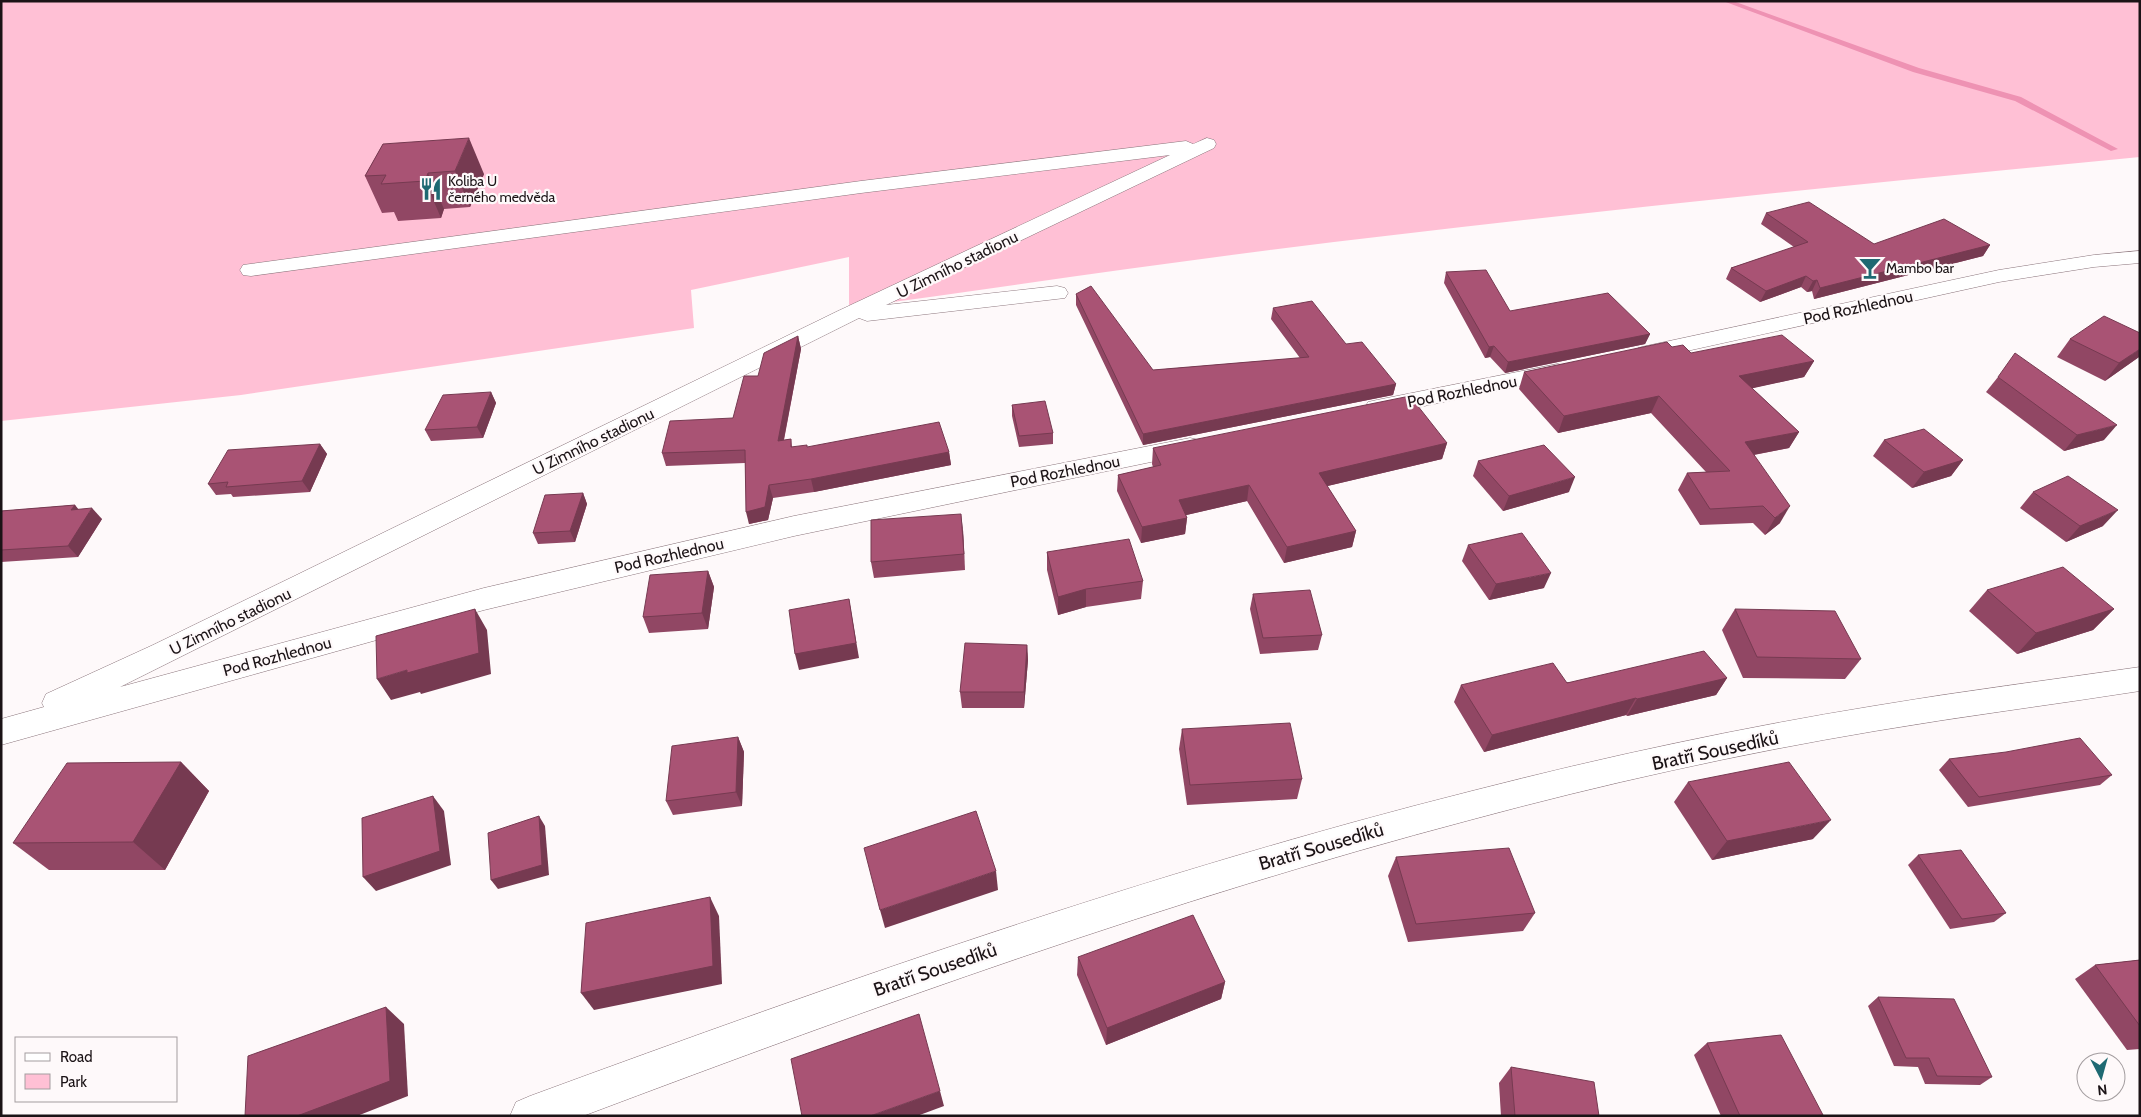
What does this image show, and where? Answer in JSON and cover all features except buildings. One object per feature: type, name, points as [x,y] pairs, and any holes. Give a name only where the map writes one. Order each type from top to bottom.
[{"type":"street","name":"U Zimního stadionu","points":[[1,731],[164,653],[846,316],[1207,144],[861,187],[251,270]]},
{"type":"street","name":"Pod Rozhlednou","points":[[1625,358],[1999,276],[2094,261],[2140,257]]},
{"type":"street","points":[[846,316],[1057,293]]},
{"type":"street","name":"Pod Rozhlednou","points":[[1351,413],[1576,368]]},
{"type":"street","name":"Pod Rozhlednou","points":[[1,731],[484,599],[794,526],[1214,441]]},
{"type":"street","name":"Bratří Sousedíků","points":[[530,1116],[781,1022],[1112,908],[1298,852],[1390,827],[1472,805],[1654,762],[1833,726],[2140,679]]},
{"type":"green space","points":[[1,1],[2140,1],[2140,157],[1704,200],[1487,224],[1217,257],[849,308],[849,257],[691,290],[694,328],[241,395],[1,421]]},
{"type":"waterway","points":[[1726,1],[1916,70],[2018,99],[2114,149]]},
{"type":"place","name":"Koliba U černého medvěda","points":[[431,189]]},
{"type":"place","name":"Mambo bar","points":[[1870,268]]}]
